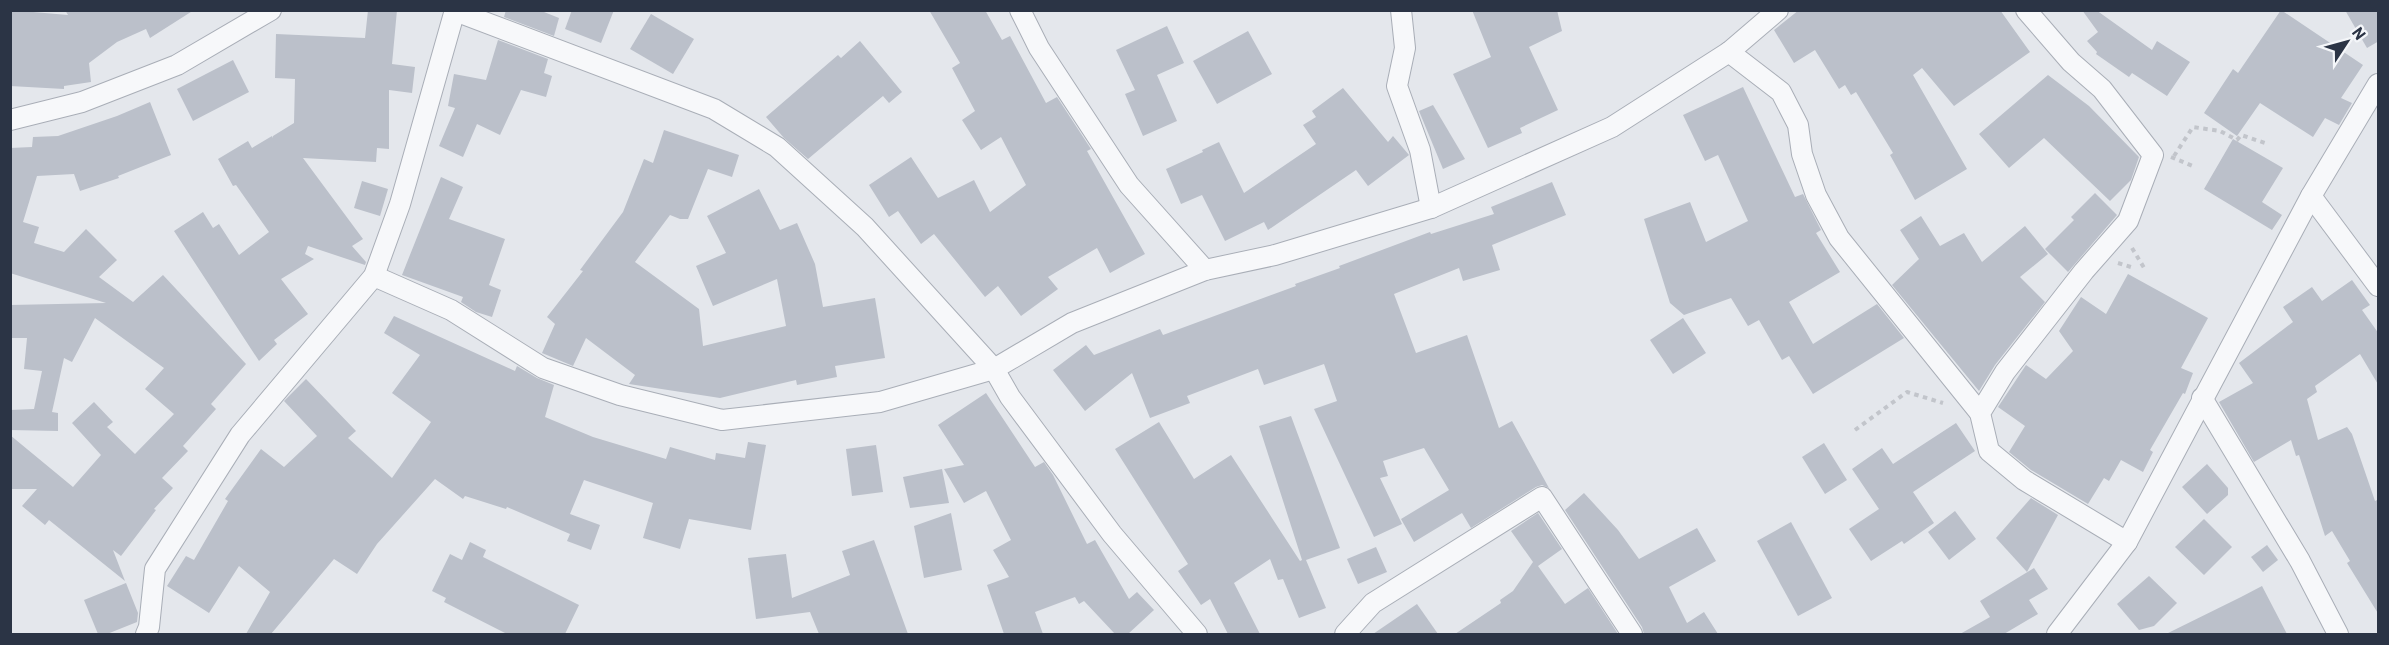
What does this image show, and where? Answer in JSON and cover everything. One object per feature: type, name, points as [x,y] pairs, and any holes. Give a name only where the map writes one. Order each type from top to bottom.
[{"type":"street","points":[[10,120],[82,102],[177,65],[272,10]]},
{"type":"street","points":[[1020,10],[1039,48],[1129,185],[1205,270]]},
{"type":"street","points":[[1401,10],[1405,48],[1397,86],[1420,150],[1431,208]]},
{"type":"street","points":[[374,276],[451,310],[543,368],[620,395],[722,420],[880,402],[994,369],[1072,323],[1205,270],[1275,255],[1431,208],[1612,127],[1729,52],[1778,10]]},
{"type":"street","points":[[1980,413],[2005,372],[2084,271],[2128,221],[2153,155],[2102,89],[2071,62],[2026,10]]},
{"type":"street","points":[[146,634],[149,627],[156,569],[240,435],[374,276],[400,204],[455,11],[714,110],[777,147],[865,227],[994,369],[1010,397],[1112,534],[1197,634]]},
{"type":"street","points":[[1729,52],[1782,92],[1798,125],[1802,154],[1816,195],[1839,238],[1980,413],[1989,451],[2024,480],[2127,542]]},
{"type":"street","points":[[2057,634],[2127,542],[2311,196],[2379,84]]},
{"type":"street","points":[[2311,196],[2379,286]]},
{"type":"street","points":[[2202,398],[2248,471],[2300,561],[2338,634]]},
{"type":"street","points":[[1345,634],[1373,603],[1542,497],[1632,634]]},
{"type":"path","points":[[2174,157],[2193,127],[2220,131],[2237,140],[2241,135],[2265,143]]},
{"type":"path","points":[[1856,430],[1907,392],[1980,413]]},
{"type":"building","points":[[10,10],[68,15],[65,10],[194,10],[150,38],[146,29],[117,42],[89,63],[91,82],[64,86],[64,89],[10,86]]},
{"type":"building","points":[[368,10],[397,10],[392,64],[415,67],[412,93],[389,90],[389,149],[377,148],[376,162],[303,158],[363,239],[352,246],[366,262],[365,265],[308,246],[305,254],[314,259],[281,279],[308,314],[274,340],[277,344],[259,361],[174,231],[203,212],[213,228],[219,224],[239,255],[269,232],[236,185],[233,186],[218,159],[248,141],[252,148],[272,136],[273,138],[294,123],[295,79],[275,78],[276,34],[365,38]]},
{"type":"building","points":[[506,10],[539,10],[559,18],[554,36],[504,17]]},
{"type":"building","points":[[572,10],[614,10],[601,43],[565,29]]},
{"type":"building","points":[[929,10],[985,10],[1002,40],[1010,36],[1046,103],[1057,97],[1091,149],[1087,151],[1145,254],[1110,273],[1097,248],[1048,277],[1058,289],[1021,316],[998,286],[985,297],[934,234],[921,244],[898,211],[889,217],[869,185],[911,157],[938,198],[974,180],[990,212],[1026,185],[1001,137],[981,150],[962,120],[975,111],[952,68],[960,63]]},
{"type":"building","points":[[1472,10],[1557,10],[1562,31],[1529,47],[1558,110],[1520,128],[1522,133],[1488,148],[1453,74],[1491,57]]},
{"type":"building","points":[[1799,10],[2000,10],[2030,52],[1954,106],[1922,68],[1913,75],[1967,169],[1915,200],[1890,155],[1893,153],[1856,92],[1851,95],[1845,85],[1839,89],[1815,50],[1794,63],[1774,30]]},
{"type":"building","points":[[2082,10],[2096,10],[2152,50],[2157,41],[2190,62],[2167,96],[2132,73],[2129,77],[2096,54],[2097,52],[2087,41],[2098,32]]},
{"type":"building","points":[[2281,10],[2363,65],[2341,98],[2352,103],[2339,125],[2325,118],[2313,137],[2260,103],[2237,136],[2204,113],[2233,69],[2238,73]]},
{"type":"building","points":[[2345,10],[2379,10],[2379,41],[2367,48]]},
{"type":"building","points":[[651,14],[694,39],[673,74],[630,49]]},
{"type":"building","points":[[1167,26],[1184,63],[1157,75],[1177,121],[1143,136],[1125,94],[1135,90],[1116,50]]},
{"type":"building","points":[[1248,31],[1272,74],[1217,104],[1193,61]]},
{"type":"building","points":[[498,40],[548,59],[544,73],[552,76],[546,97],[521,90],[500,135],[477,124],[463,157],[439,146],[455,108],[448,106],[454,74],[486,80]]},
{"type":"building","points":[[860,41],[902,92],[889,103],[883,96],[808,159],[784,138],[766,117],[838,55],[841,58]]},
{"type":"building","points":[[233,60],[249,92],[193,121],[177,89]]},
{"type":"building","points":[[2048,75],[2089,106],[2139,157],[2131,180],[2110,201],[2044,138],[2009,168],[1979,134]]},
{"type":"building","points":[[1743,87],[1795,197],[1803,194],[1821,230],[1816,233],[1840,272],[1789,302],[1813,344],[1877,304],[1904,338],[1813,394],[1789,356],[1782,360],[1759,320],[1748,326],[1731,298],[1684,315],[1670,303],[1644,219],[1690,202],[1706,242],[1748,221],[1718,155],[1705,161],[1683,115]]},
{"type":"building","points":[[1343,88],[1388,142],[1393,136],[1409,155],[1368,186],[1356,170],[1268,230],[1264,222],[1225,241],[1202,195],[1181,204],[1166,169],[1219,142],[1244,193],[1316,144],[1303,125],[1316,117],[1312,111]]},
{"type":"building","points":[[150,102],[171,155],[118,176],[119,178],[80,191],[74,174],[37,176],[23,222],[39,227],[34,243],[64,252],[86,229],[117,260],[99,277],[133,302],[163,275],[246,364],[211,404],[216,409],[183,446],[188,451],[162,478],[173,488],[154,509],[156,510],[121,556],[113,550],[125,581],[49,520],[45,525],[22,506],[37,489],[10,489],[10,435],[73,487],[101,455],[72,423],[94,402],[113,422],[107,427],[135,454],[174,414],[145,389],[164,368],[95,318],[72,362],[64,358],[52,412],[58,413],[58,431],[10,430],[10,410],[34,409],[42,371],[24,369],[27,338],[10,338],[10,305],[106,303],[10,273],[10,148],[32,147],[33,137],[58,136]]},
{"type":"building","points":[[1433,105],[1465,159],[1443,169],[1419,111]]},
{"type":"building","points":[[664,130],[739,155],[732,177],[708,169],[688,219],[670,215],[635,262],[699,309],[703,346],[786,326],[777,279],[713,306],[696,266],[726,253],[707,216],[759,189],[780,230],[797,223],[815,264],[823,307],[875,298],[885,358],[835,366],[837,377],[797,385],[796,380],[720,398],[629,384],[635,375],[586,338],[573,366],[542,353],[555,324],[547,317],[583,271],[580,270],[623,212],[644,159],[653,163]]},
{"type":"building","points":[[2233,139],[2283,168],[2262,202],[2282,215],[2272,230],[2204,189]]},
{"type":"building","points":[[441,177],[463,187],[449,219],[505,239],[489,285],[501,290],[492,317],[476,312],[461,302],[463,297],[402,275]]},
{"type":"building","points":[[362,181],[388,189],[380,216],[354,208]]},
{"type":"building","points":[[1552,182],[1566,215],[1492,245],[1500,270],[1463,281],[1459,268],[1394,294],[1416,353],[1467,335],[1499,428],[1512,421],[1549,488],[1542,485],[1536,487],[1471,528],[1462,513],[1414,542],[1401,519],[1449,490],[1424,448],[1383,461],[1388,476],[1380,478],[1402,524],[1374,537],[1314,409],[1337,401],[1324,364],[1264,385],[1258,369],[1187,396],[1190,403],[1150,418],[1132,373],[1085,411],[1053,370],[1086,345],[1094,355],[1160,329],[1163,335],[1296,286],[1295,284],[1340,268],[1339,266],[1430,232],[1431,234],[1494,214],[1491,207]]},
{"type":"building","points":[[2095,193],[2117,215],[2068,272],[2045,249],[2074,220],[2071,217]]},
{"type":"building","points":[[1921,216],[1940,246],[1964,233],[1982,262],[2025,226],[2048,254],[2020,277],[2045,302],[1995,365],[1979,391],[1892,285],[1919,259],[1900,230]]},
{"type":"building","points":[[2128,274],[2208,318],[2181,368],[2193,373],[2185,394],[2183,393],[2150,450],[2153,452],[2143,472],[2121,460],[2109,481],[2104,478],[2088,504],[2031,470],[2009,452],[2025,426],[1998,407],[2026,365],[2046,379],[2073,351],[2059,331],[2081,297],[2106,314]]},
{"type":"building","points":[[2352,280],[2370,305],[2362,310],[2379,334],[2379,386],[2360,354],[2315,386],[2317,392],[2307,399],[2318,440],[2347,427],[2352,434],[2375,501],[2379,499],[2379,615],[2347,563],[2350,561],[2332,531],[2325,536],[2299,455],[2296,456],[2291,440],[2254,462],[2219,402],[2253,383],[2239,363],[2293,322],[2283,307],[2312,287],[2322,301]]},
{"type":"building","points":[[394,316],[515,371],[517,366],[554,385],[545,417],[593,437],[666,459],[670,447],[715,460],[716,453],[745,458],[748,442],[766,445],[751,530],[689,519],[680,549],[643,538],[653,503],[584,480],[570,514],[600,525],[591,550],[567,541],[570,534],[507,507],[506,509],[465,496],[463,499],[435,479],[377,544],[357,574],[334,559],[271,634],[246,634],[270,592],[239,566],[209,613],[167,586],[186,556],[194,560],[228,501],[225,499],[261,449],[284,467],[317,436],[284,401],[306,379],[356,431],[348,438],[392,478],[431,422],[392,393],[420,355],[384,333]]},
{"type":"building","points":[[1683,318],[1706,353],[1673,374],[1650,340]]},
{"type":"building","points":[[986,393],[1035,467],[1044,462],[1053,475],[1087,544],[1095,540],[1129,599],[1137,592],[1154,610],[1128,634],[1115,634],[1084,601],[1079,604],[1075,597],[1035,612],[1043,634],[1004,634],[987,585],[1009,577],[993,550],[1011,540],[986,491],[964,503],[944,469],[964,465],[938,425]]},
{"type":"building","points":[[1291,416],[1340,548],[1306,560],[1326,608],[1299,618],[1283,579],[1278,580],[1270,559],[1234,583],[1260,634],[1228,634],[1210,599],[1201,605],[1178,571],[1188,564],[1115,449],[1159,422],[1194,479],[1231,455],[1300,561],[1302,560],[1259,426]]},
{"type":"building","points":[[1956,423],[1975,451],[1913,492],[1934,523],[1904,544],[1902,541],[1871,561],[1849,529],[1879,509],[1852,469],[1882,448],[1893,464]]},
{"type":"building","points":[[1824,443],[1847,480],[1825,494],[1802,457]]},
{"type":"building","points":[[876,445],[883,492],[852,496],[846,449]]},
{"type":"building","points":[[2207,464],[2228,488],[2228,495],[2207,514],[2182,487]]},
{"type":"building","points":[[942,469],[949,503],[910,508],[903,477]]},
{"type":"building","points":[[1584,493],[1618,530],[1639,559],[1697,528],[1716,561],[1669,587],[1687,623],[1704,612],[1718,634],[1644,634],[1642,627],[1565,510]]},
{"type":"building","points":[[2031,498],[2058,515],[2027,572],[1996,538]]},
{"type":"building","points":[[1955,511],[1976,539],[1949,560],[1928,532]]},
{"type":"building","points":[[951,513],[962,570],[924,578],[914,526]]},
{"type":"building","points":[[1538,513],[1562,549],[1538,566],[1565,604],[1588,588],[1618,634],[1455,634],[1501,603],[1500,600],[1513,591],[1533,562],[1511,531]]},
{"type":"building","points":[[2204,519],[2232,547],[2204,575],[2175,547]]},
{"type":"building","points":[[1791,522],[1832,598],[1798,616],[1757,541]]},
{"type":"building","points":[[874,540],[908,634],[819,634],[810,612],[756,619],[748,558],[786,554],[792,598],[850,575],[842,551]]},
{"type":"building","points":[[470,542],[486,550],[483,557],[579,605],[565,634],[507,634],[444,602],[446,598],[432,591],[450,554],[462,560]]},
{"type":"building","points":[[2267,545],[2278,560],[2263,572],[2251,557]]},
{"type":"building","points":[[1376,547],[1387,572],[1358,584],[1347,559]]},
{"type":"building","points":[[2034,568],[2048,589],[2029,600],[2038,614],[2004,634],[1960,634],[1990,617],[1980,601]]},
{"type":"building","points":[[2149,576],[2177,603],[2154,626],[2139,630],[2117,604]]},
{"type":"building","points":[[126,583],[138,613],[137,622],[107,634],[98,634],[84,600]]},
{"type":"building","points":[[2262,586],[2287,634],[2166,634],[2241,597]]},
{"type":"building","points":[[1417,604],[1438,634],[1373,634]]}]
